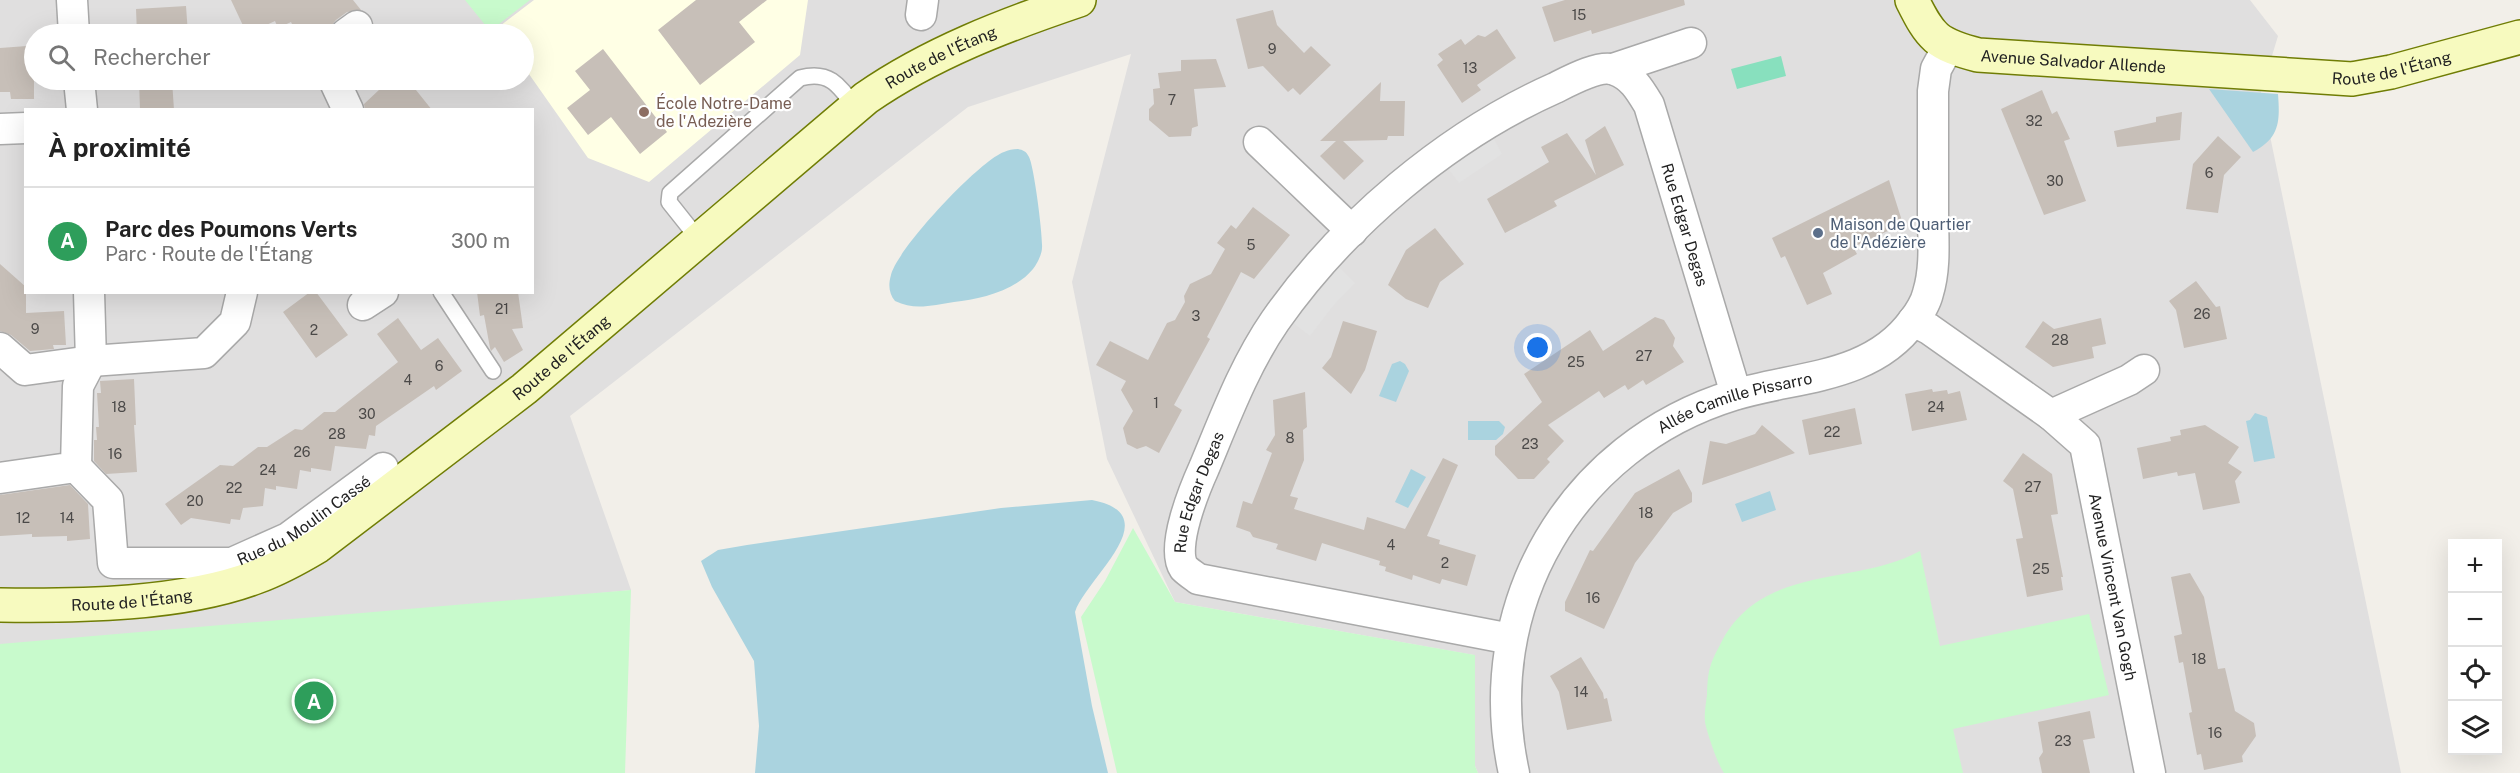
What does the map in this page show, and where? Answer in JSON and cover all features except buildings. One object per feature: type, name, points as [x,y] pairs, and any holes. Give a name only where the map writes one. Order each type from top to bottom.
[{"type":"street","points":[[72,0],[73,24]]},
{"type":"street","name":"Route de l'Étang","points":[[0,605],[58,606],[147,599],[216,590],[284,566],[318,546],[524,389],[855,107],[900,74],[1022,19],[1079,0]]},
{"type":"street","name":"Avenue Salvador Allende","points":[[1912,0],[1931,33],[1948,47],[1978,55],[2260,73]]},
{"type":"street","name":"Route de l'Étang","points":[[2260,73],[2352,79],[2422,64],[2520,37]]},
{"type":"street","name":"Rue Edgar Degas","points":[[1511,639],[1198,579],[1183,567],[1180,549],[1189,501],[1241,378],[1275,321],[1352,231],[1400,186],[1474,132],[1521,103],[1592,72],[1613,69],[1691,44]]},
{"type":"street","name":"Allée Camille Pissarro","points":[[1514,773],[1506,723],[1511,639],[1526,589],[1546,545],[1569,509],[1594,478],[1625,451],[1666,423],[1703,405],[1736,394],[1841,370],[1870,359],[1892,344],[1913,321],[1928,295],[1933,260],[1933,91],[1936,69],[1948,47]]},
{"type":"street","name":"Rue Edgar Degas","points":[[1613,69],[1633,81],[1649,105],[1736,394]]},
{"type":"street","points":[[81,90],[82,108]]},
{"type":"street","points":[[339,90],[347,108]]},
{"type":"street","points":[[0,129],[24,128]]},
{"type":"street","points":[[1259,142],[1352,231]]},
{"type":"street","points":[[0,478],[76,468],[78,386],[91,361],[89,294]]},
{"type":"street","points":[[0,348],[25,370],[91,361],[204,352],[235,322],[242,294]]},
{"type":"street","name":"Avenue Vincent Van Gogh","points":[[1913,321],[1929,329],[2051,415],[2085,445],[2150,773]]},
{"type":"street","points":[[2051,415],[2129,380],[2144,370]]},
{"type":"street","name":"Rue du Moulin Cassé","points":[[76,468],[108,501],[113,563],[232,563],[288,538],[383,468]]},
{"type":"lane","points":[[700,240],[669,202],[670,193],[800,78],[820,74],[831,79],[855,107]]},
{"type":"lane","points":[[442,294],[492,371]]},
{"type":"shaded area","points":[[0,0],[2250,0],[2278,36],[2261,92],[2401,773],[1478,773],[1475,766],[1474,655],[1175,602],[1107,459],[1072,282],[1131,54],[968,107],[570,416],[631,590],[0,652]]},
{"type":"shaded area","name":"École Notre-Dame de l'Adezière","points":[[534,0],[808,0],[800,55],[649,182],[588,158],[534,81],[534,24],[503,24]]},
{"type":"shaded area","points":[[1493,137],[1502,154],[1459,183],[1447,167]]},
{"type":"shaded area","points":[[1339,267],[1355,283],[1333,306],[1310,336],[1293,323]]},
{"type":"green space","points":[[465,0],[530,0],[499,24],[484,24]]},
{"type":"green space","points":[[1781,56],[1786,76],[1737,89],[1731,69]]},
{"type":"green space","points":[[1133,528],[1175,602],[1475,655],[1475,766],[1478,773],[1117,773],[1081,617],[1105,581]]},
{"type":"green space","points":[[1920,551],[1940,646],[2089,614],[2109,695],[1953,729],[1963,773],[1724,773],[1713,749],[1705,722],[1708,678],[1712,660],[1723,639],[1741,615],[1762,599],[1787,587],[1895,562]]},
{"type":"green space","points":[[631,590],[625,773],[0,773],[0,644]]},
{"type":"water","points":[[2209,89],[2278,94],[2278,121],[2269,141],[2253,152]]},
{"type":"water","points":[[1018,149],[1027,153],[1031,163],[1040,216],[1042,250],[1033,269],[1017,283],[996,293],[975,299],[924,306],[910,306],[895,301],[890,289],[891,275],[908,246],[923,227],[977,171],[1004,152]]},
{"type":"water","points":[[1400,361],[1409,371],[1396,402],[1379,396],[1392,364]]},
{"type":"water","points":[[2255,413],[2267,417],[2275,458],[2254,462],[2246,421],[2250,420]]},
{"type":"water","points":[[1468,421],[1499,421],[1505,427],[1503,434],[1496,440],[1468,440]]},
{"type":"water","points":[[1411,469],[1426,477],[1408,508],[1395,502]]},
{"type":"water","points":[[1770,491],[1776,510],[1742,522],[1735,504]]},
{"type":"water","points":[[1092,500],[1114,508],[1124,519],[1124,533],[1117,549],[1082,598],[1075,612],[1092,706],[1108,773],[755,773],[759,726],[754,661],[712,587],[701,561],[718,550],[747,545],[1001,508]]},
{"type":"place","name":"École Notre-Dame de l'Adezière","points":[[644,112]]},
{"type":"place","name":"Maison de Quartier de l'Adézière","points":[[1818,233]]},
{"type":"place","name":"Parc des Poumons Verts","points":[[314,701]]}]
